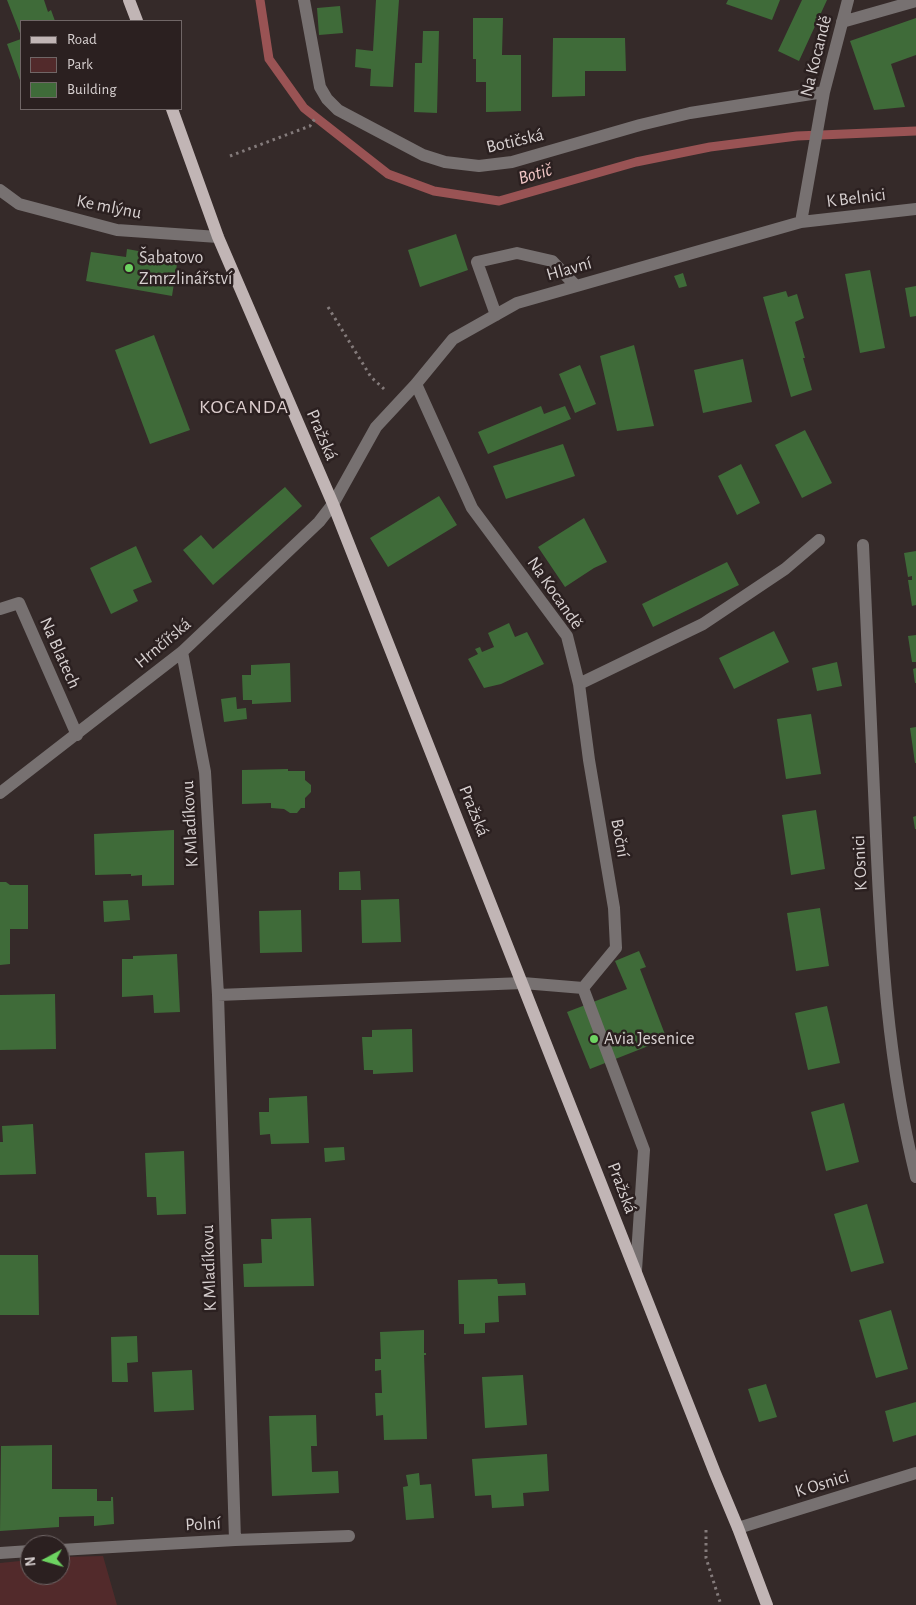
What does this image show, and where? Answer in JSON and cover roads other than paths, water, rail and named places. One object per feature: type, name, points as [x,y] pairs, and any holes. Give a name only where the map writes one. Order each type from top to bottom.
[{"type":"main road","points":[[129,0],[137,20]]},
{"type":"main road","name":"Pražská","points":[[172,110],[218,237],[333,504],[738,1528],[766,1605]]},
{"type":"street","name":"Botičská","points":[[304,0],[320,87],[326,99],[338,110],[423,155],[445,162],[480,166],[512,162],[640,124],[824,92]]},
{"type":"street","name":"Na Kocandě","points":[[801,222],[824,92],[848,0]]},
{"type":"street","points":[[842,22],[916,1]]},
{"type":"street","name":"Ke mlýnu","points":[[0,190],[19,204],[116,230],[218,237]]},
{"type":"street","name":"K Belnici","points":[[801,222],[916,209]]},
{"type":"street","name":"Hlavní","points":[[333,504],[376,427],[416,384],[453,339],[517,303],[801,222]]},
{"type":"street","points":[[496,315],[477,262],[517,253],[552,261],[576,286]]},
{"type":"street","name":"Na Kocandě","points":[[416,384],[472,508],[567,636],[579,684]]},
{"type":"street","name":"Hrnčířská","points":[[0,793],[182,652],[319,522],[333,504]]},
{"type":"street","points":[[579,684],[703,624],[785,569],[819,540]]},
{"type":"street","name":"K Osnici","points":[[863,545],[877,874],[887,1015],[906,1136],[916,1176]]},
{"type":"street","name":"Na Blatech","points":[[0,609],[19,603],[77,735]]},
{"type":"street","name":"K Mladíkovu","points":[[182,652],[205,772],[218,995],[235,1540]]},
{"type":"street","name":"Boční","points":[[579,684],[589,760],[614,908],[616,948],[583,988]]},
{"type":"street","points":[[218,995],[523,983],[583,988],[644,1150],[636,1270]]},
{"type":"street","name":"K Osnici","points":[[738,1528],[916,1473]]},
{"type":"street","name":"Polní","points":[[70,1549],[349,1536]]},
{"type":"street","points":[[0,1553],[20,1552]]},
{"type":"waterway","name":"Botič","points":[[260,0],[269,59],[304,108],[388,174],[434,191],[499,201],[636,162],[710,147],[797,136],[916,131]]},
{"type":"place","name":"Šabatovo Zmrzlinářství","points":[[129,268]]},
{"type":"place","name":"Avia Jesenice","points":[[594,1039]]},
{"type":"district","name":"KOCANDA","points":[[244,407]]}]
